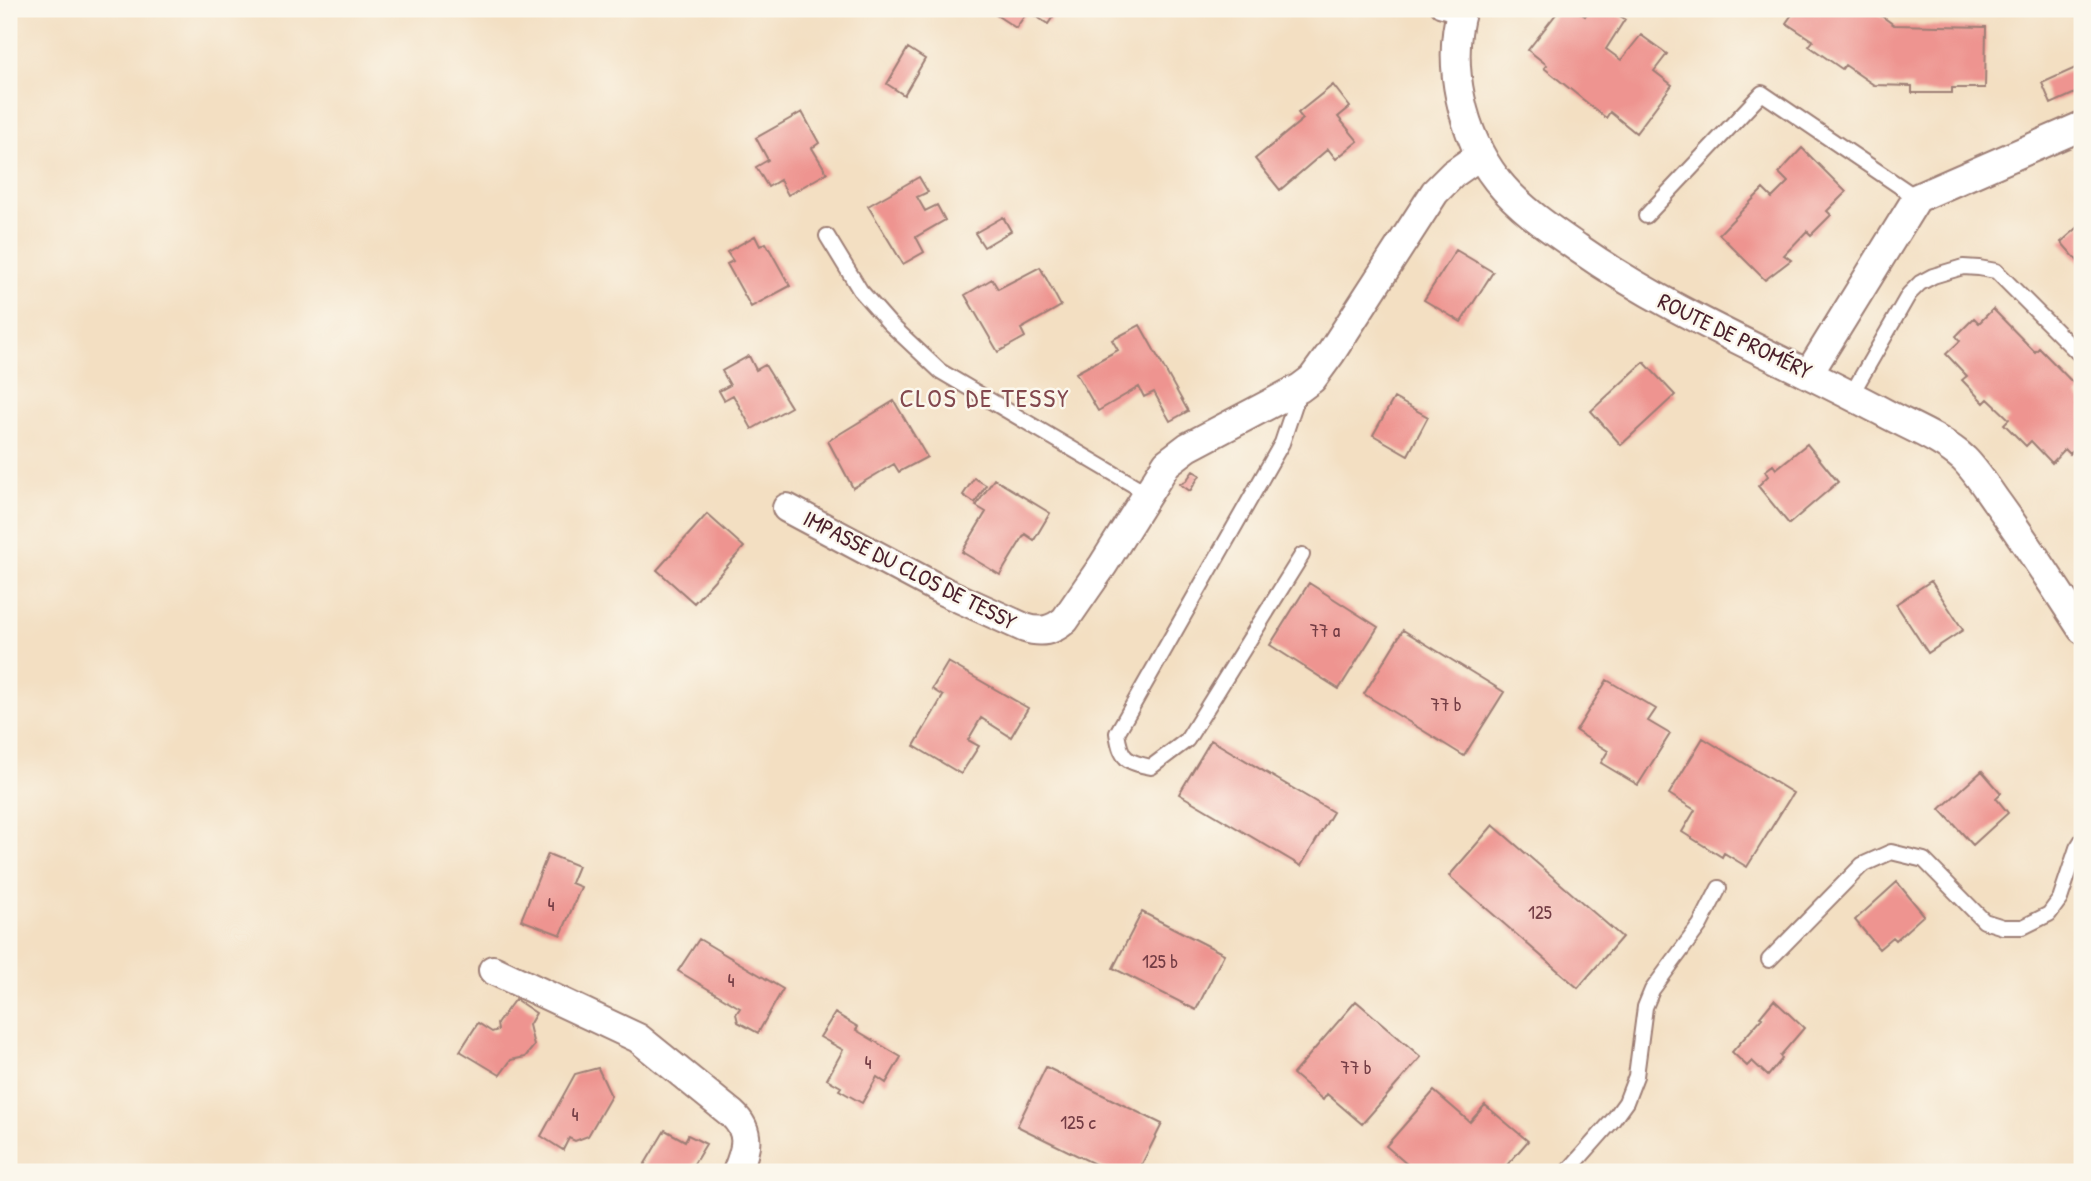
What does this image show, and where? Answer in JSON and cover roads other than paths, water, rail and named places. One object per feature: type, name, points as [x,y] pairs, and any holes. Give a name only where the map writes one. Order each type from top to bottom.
[{"type":"street","name":"ROUTE DE PROMÉRY","points":[[1453,11],[1462,103],[1480,155],[1497,180],[1519,204],[1548,228],[1611,271],[1706,324],[1809,373],[1940,442],[1963,459],[2007,516],[2082,629]]},
{"type":"street","points":[[1809,373],[1917,198],[2082,126]]},
{"type":"street","name":"IMPASSE DU CLOS DE TESSY","points":[[787,508],[943,591],[1036,631],[1047,631],[1065,620],[1103,565],[1160,472],[1175,456],[1312,379],[1435,192],[1453,174],[1480,155]]},
{"type":"street","points":[[494,970],[638,1038],[732,1114],[744,1129],[747,1140],[737,1172]]},
{"type":"lane","points":[[1646,216],[1762,93],[1917,198]]},
{"type":"lane","points":[[827,236],[860,290],[888,323],[940,371],[1147,493]]},
{"type":"lane","points":[[1851,395],[1909,294],[1933,275],[1963,267],[1996,271],[2082,357]]},
{"type":"lane","points":[[1300,388],[1282,443],[1117,733],[1120,751],[1132,763],[1151,767],[1187,740],[1302,555]]},
{"type":"lane","points":[[1769,960],[1862,865],[1891,852],[1924,860],[1984,921],[2003,928],[2023,927],[2049,914],[2060,899],[2082,840]]},
{"type":"lane","points":[[1567,1172],[1626,1102],[1636,1076],[1645,1007],[1652,990],[1700,925],[1719,888]]},
{"type":"district","name":"CLOS DE TESSY","points":[[985,398]]}]
